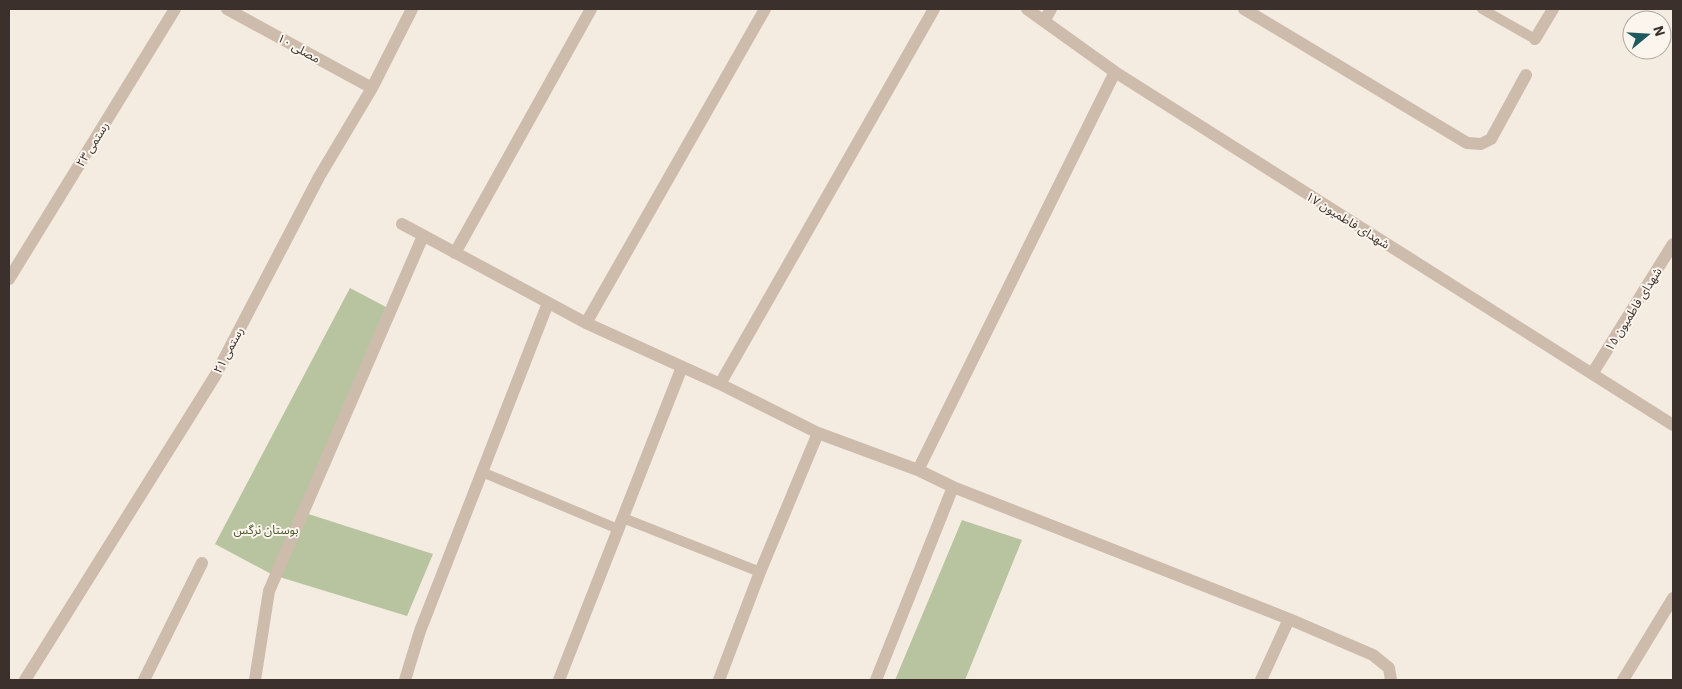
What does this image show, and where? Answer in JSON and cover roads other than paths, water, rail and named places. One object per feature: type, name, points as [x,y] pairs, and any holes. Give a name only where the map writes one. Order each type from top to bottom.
[{"type":"street","name":"رستمی ۲۳","points":[[9,279],[175,9]]},
{"type":"street","name":"مصلی ۱۰","points":[[227,9],[372,88]]},
{"type":"street","name":"رستمی ۲۱","points":[[25,680],[215,376],[319,176],[372,88],[412,9]]},
{"type":"street","points":[[455,253],[591,9]]},
{"type":"street","points":[[586,323],[765,9]]},
{"type":"street","points":[[720,384],[934,9]]},
{"type":"street","name":"شهدای فاطمیون ۱۷","points":[[1027,9],[1115,72],[1673,425]]},
{"type":"street","points":[[1044,21],[1051,9]]},
{"type":"street","points":[[1244,9],[1468,143],[1481,144],[1490,139],[1526,75]]},
{"type":"street","points":[[1535,39],[1553,9]]},
{"type":"street","points":[[918,470],[1115,72]]},
{"type":"street","points":[[402,224],[586,323],[720,384],[818,434],[918,470],[952,487],[1289,619],[1373,655],[1389,668],[1391,680]]},
{"type":"street","points":[[255,680],[269,591],[422,236]]},
{"type":"street","name":"شهدای فاطمیون ۱۵","points":[[1592,374],[1673,244]]},
{"type":"street","points":[[405,680],[420,631],[548,303]]},
{"type":"street","points":[[559,680],[682,367]]},
{"type":"street","points":[[719,680],[760,572],[818,434]]},
{"type":"street","points":[[876,680],[952,487]]},
{"type":"street","points":[[144,680],[202,563]]},
{"type":"street","points":[[1623,680],[1673,598]]},
{"type":"street","points":[[1261,680],[1289,619]]},
{"type":"lane","points":[[1482,9],[1535,39]]},
{"type":"lane","points":[[482,472],[620,524],[760,572]]},
{"type":"park label","name":"بوستان نرگس","points":[[266,529]]}]
